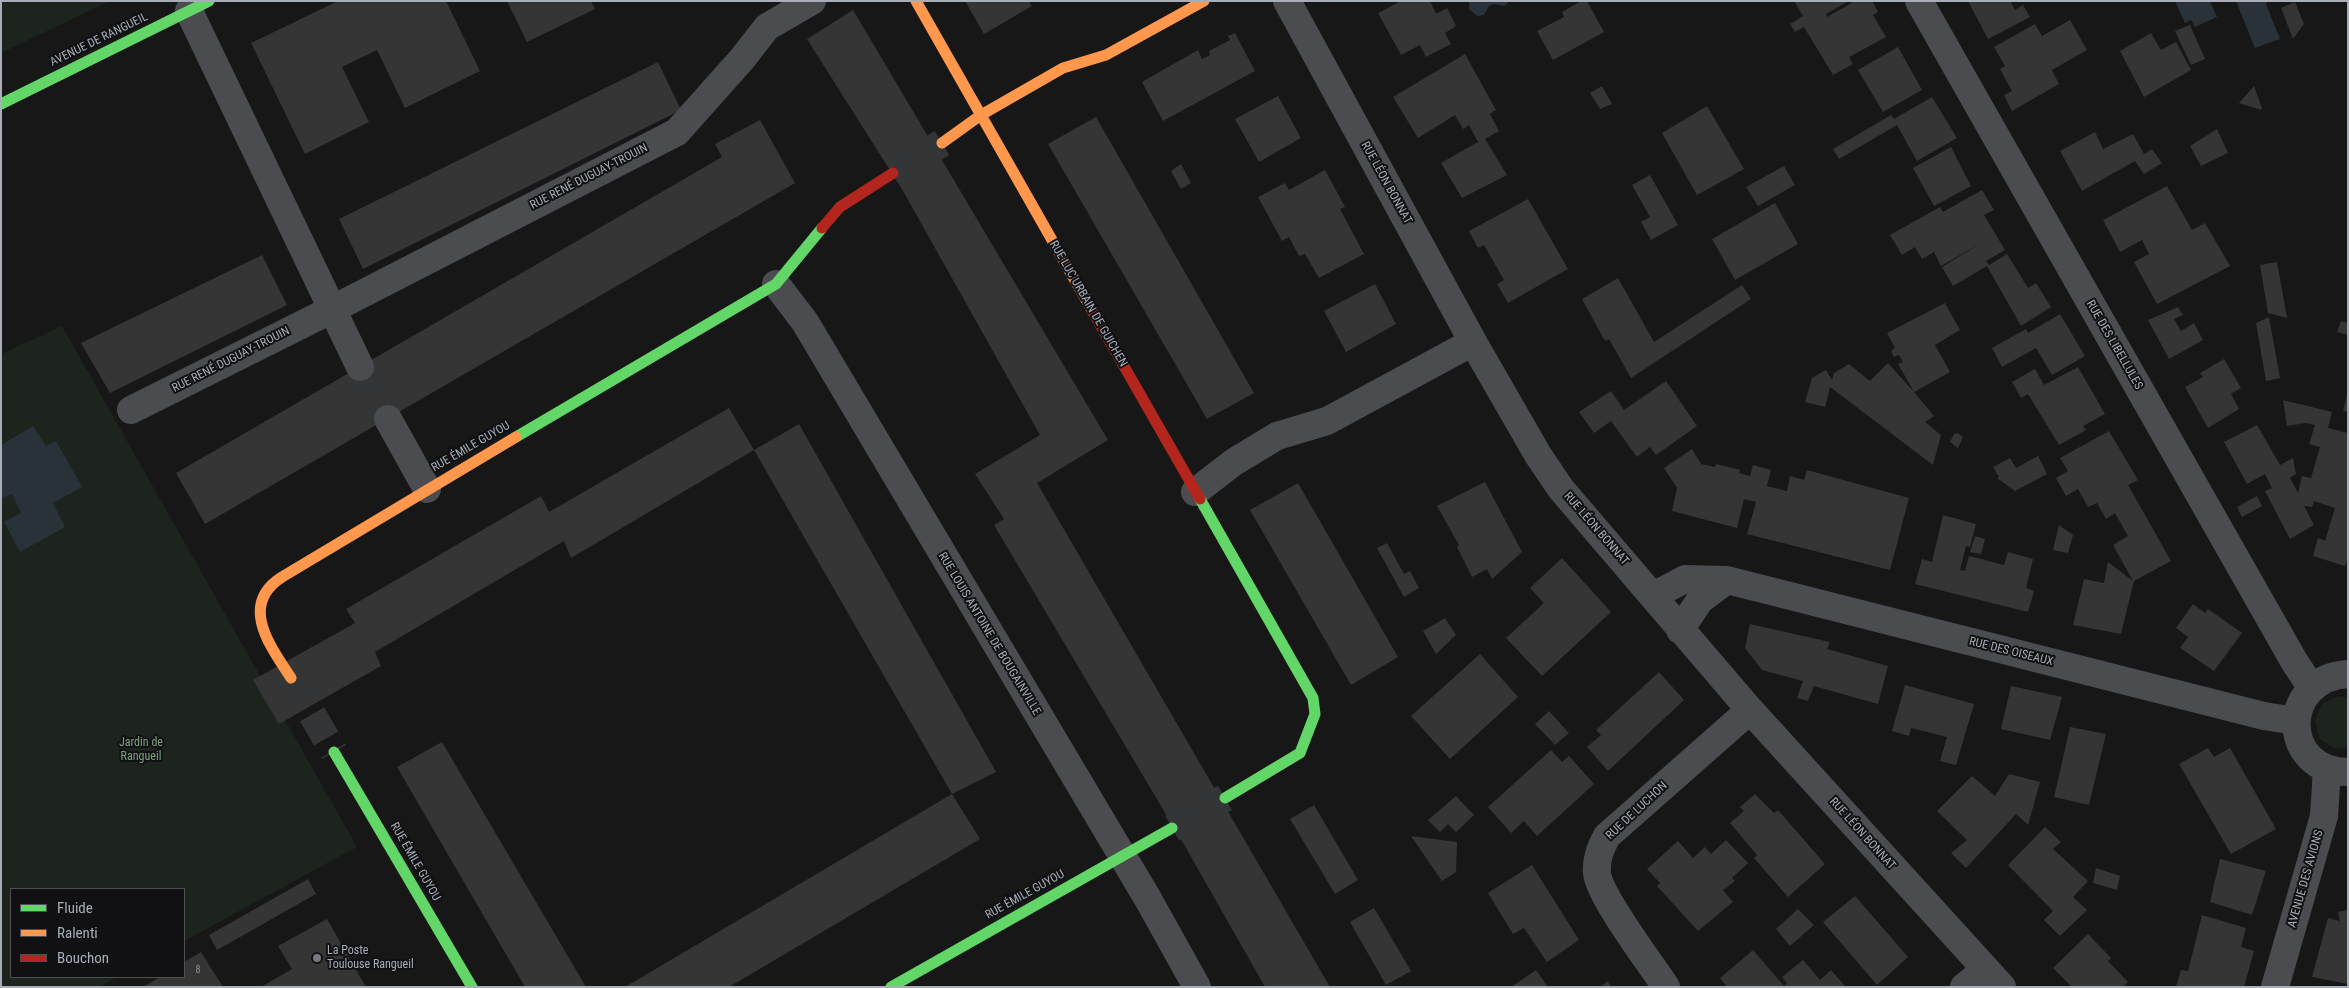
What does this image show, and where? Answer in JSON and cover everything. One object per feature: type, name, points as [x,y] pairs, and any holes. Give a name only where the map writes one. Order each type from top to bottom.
[{"type":"street","name":"RUE RENÉ DUGUAY-TROUIN","points":[[131,410],[331,310],[677,132],[742,59],[767,27],[812,1]]},
{"type":"street","points":[[916,1],[981,115]]},
{"type":"street","points":[[942,143],[981,115],[1063,68],[1106,55],[1204,1]]},
{"type":"street","name":"RUE LÉON BONNAT","points":[[1287,1],[1473,342],[1538,455],[1561,489],[1680,630],[1984,981]]},
{"type":"street","name":"RUE DES LIBELLULES","points":[[1919,1],[2311,688]]},
{"type":"street","points":[[199,6],[331,310],[360,367]]},
{"type":"street","name":"AVENUE DE RANGUEIL","points":[[1,104],[199,6]]},
{"type":"street","name":"RUE LUC URBAIN DE GUICHEN","points":[[981,115],[1176,454],[1195,492],[1313,698],[1315,714],[1300,753],[1225,798]]},
{"type":"street","points":[[776,284],[840,207],[893,173]]},
{"type":"street","name":"RUE ÉMILE GUYOU","points":[[291,678],[259,621],[262,601],[267,589],[282,576],[776,284]]},
{"type":"street","name":"RUE LOUIS ANTOINE DE BOUGAINVILLE","points":[[776,284],[805,322],[1197,987]]},
{"type":"street","points":[[1195,492],[1234,462],[1277,436],[1327,421],[1473,342]]},
{"type":"street","points":[[388,418],[427,489]]},
{"type":"street","name":"RUE DES OISEAUX","points":[[1653,596],[1685,579],[1727,580],[2264,716],[2296,721]]},
{"type":"street","points":[[1680,630],[1700,600],[1727,580]]},
{"type":"street","points":[[2337,771],[2318,765],[2303,750],[2296,731],[2296,721],[2303,697],[2311,688],[2323,679],[2348,674]]},
{"type":"street","name":"RUE DE LUCHON","points":[[1666,987],[1606,897],[1597,875],[1598,853],[1607,836],[1750,710]]},
{"type":"street","name":"RUE ÉMILE GUYOU","points":[[334,752],[472,987]]},
{"type":"street","name":"AVENUE DES AVIONS","points":[[2275,987],[2337,771]]},
{"type":"street","name":"RUE ÉMILE GUYOU","points":[[891,987],[1172,828]]},
{"type":"green space","points":[[1,1],[110,1],[1,53]]},
{"type":"green space","name":"Jardin de Rangueil","points":[[62,326],[357,847],[185,940],[185,888],[10,888],[10,978],[115,978],[99,987],[1,987],[1,354]]},
{"type":"green space","points":[[2339,696],[2348,698],[2348,747],[2335,749],[2320,739],[2315,721],[2322,704]]},
{"type":"shaded area","points":[[1469,1],[1509,1],[1505,6],[1494,4],[1489,6],[1484,15],[1477,16],[1469,9]]},
{"type":"shaded area","points":[[2175,1],[2210,1],[2217,17],[2195,27],[2191,20],[2185,23]]},
{"type":"shaded area","points":[[2236,1],[2268,1],[2266,4],[2280,39],[2255,48]]},
{"type":"shaded area","points":[[33,426],[46,446],[56,441],[82,487],[53,503],[65,527],[20,552],[4,522],[21,513],[12,494],[1,499],[1,445]]},
{"type":"building","points":[[338,1],[446,1],[480,71],[405,108],[377,50],[342,67],[369,122],[305,154],[251,43]]},
{"type":"building","points":[[507,1],[591,1],[595,9],[527,42]]},
{"type":"building","points":[[965,1],[1029,1],[1032,6],[984,34]]},
{"type":"building","points":[[1401,1],[1430,1],[1436,14],[1447,8],[1456,26],[1445,33],[1451,44],[1426,57],[1420,45],[1401,55],[1378,13]]},
{"type":"building","points":[[1581,1],[1587,1],[1604,32],[1553,60],[1537,31],[1564,17],[1562,12]]},
{"type":"building","points":[[1794,1],[1849,1],[1826,14],[1827,17],[1855,1],[1872,1],[1878,12],[1873,15],[1886,37],[1849,57],[1853,64],[1833,75],[1804,27],[1795,32],[1790,24],[1803,16]]},
{"type":"building","points":[[1968,1],[2010,1],[2015,10],[2023,5],[2030,17],[1988,39]]},
{"type":"building","points":[[2295,2],[2304,24],[2293,39],[2281,8]]},
{"type":"building","points":[[853,10],[1108,440],[1037,483],[1330,987],[1265,987],[1186,848],[994,525],[1004,519],[975,474],[1040,435],[903,191],[807,39]]},
{"type":"building","points":[[2070,20],[2087,50],[2052,70],[2059,84],[2012,111],[2004,95],[2012,91],[2000,69],[2005,66],[1994,47],[2035,24],[2042,36]]},
{"type":"building","points":[[2190,25],[2205,59],[2191,65],[2175,31]]},
{"type":"building","points":[[1235,33],[1255,71],[1163,121],[1142,82],[1198,50],[1202,59],[1210,55],[1209,51],[1230,40],[1228,36]]},
{"type":"building","points":[[2151,33],[2161,50],[2176,42],[2191,70],[2144,97],[2120,51]]},
{"type":"building","points":[[1898,47],[1922,90],[1883,112],[1858,70]]},
{"type":"building","points":[[1465,54],[1496,110],[1490,114],[1499,131],[1485,139],[1507,175],[1462,198],[1441,163],[1478,142],[1469,125],[1463,129],[1455,115],[1418,138],[1393,97]]},
{"type":"building","points":[[658,62],[681,110],[363,269],[339,219]]},
{"type":"building","points":[[1602,86],[1612,104],[1600,109],[1590,93]]},
{"type":"building","points":[[2254,86],[2262,108],[2261,110],[2239,103]]},
{"type":"building","points":[[1278,96],[1301,138],[1259,162],[1235,119]]},
{"type":"building","points":[[1932,97],[1957,138],[1917,161],[1897,125],[1839,159],[1833,149],[1891,115],[1894,119]]},
{"type":"building","points":[[1707,106],[1744,169],[1697,195],[1662,133]]},
{"type":"building","points":[[1096,117],[1254,393],[1207,419],[1048,144]]},
{"type":"building","points":[[760,120],[795,183],[205,524],[176,473],[722,157],[715,144]]},
{"type":"building","points":[[2217,129],[2228,153],[2201,166],[2190,146]]},
{"type":"building","points":[[2095,132],[2103,149],[2133,134],[2144,154],[2152,149],[2162,163],[2144,174],[2135,161],[2082,191],[2060,151]]},
{"type":"building","points":[[1951,147],[1971,186],[1934,206],[1913,168]]},
{"type":"building","points":[[1181,164],[1191,183],[1181,189],[1171,171]]},
{"type":"building","points":[[1784,166],[1795,185],[1758,206],[1746,187]]},
{"type":"building","points":[[1325,170],[1345,207],[1340,209],[1364,254],[1319,278],[1305,254],[1299,256],[1289,237],[1282,241],[1258,197],[1285,183],[1289,190]]},
{"type":"building","points":[[1650,175],[1678,225],[1651,240],[1641,222],[1650,217],[1632,185]]},
{"type":"building","points":[[2167,186],[2192,230],[2205,223],[2230,266],[2157,304],[2134,262],[2149,254],[2142,240],[2120,252],[2103,220]]},
{"type":"building","points":[[1982,190],[1994,210],[1984,215],[2005,250],[1986,261],[1989,265],[2007,254],[2028,288],[2036,283],[2051,307],[2021,326],[1987,266],[1953,286],[1942,267],[1981,243],[1941,266],[1934,252],[1922,259],[1915,247],[1902,255],[1890,235],[1940,207],[1943,212]]},
{"type":"building","points":[[1528,199],[1568,269],[1508,303],[1497,284],[1504,280],[1484,245],[1478,248],[1469,231]]},
{"type":"building","points":[[1775,203],[1798,244],[1735,280],[1712,239]]},
{"type":"building","points":[[262,255],[287,305],[110,393],[81,343]]},
{"type":"building","points":[[2277,262],[2287,318],[2268,313],[2260,265]]},
{"type":"building","points":[[1618,278],[1654,342],[1742,285],[1751,299],[1631,378],[1609,339],[1605,341],[1582,299]]},
{"type":"building","points":[[1375,284],[1396,324],[1346,352],[1324,311]]},
{"type":"building","points":[[1945,303],[1960,330],[1935,345],[1950,372],[1914,392],[1898,364],[1903,362],[1899,355],[1894,357],[1891,351],[1895,348],[1887,333]]},
{"type":"building","points":[[2178,307],[2183,315],[2174,319],[2181,331],[2194,323],[2203,340],[2169,359],[2148,320]]},
{"type":"building","points":[[2060,314],[2085,356],[2052,375],[2036,348],[2002,367],[1992,348],[2026,329],[2028,333]]},
{"type":"building","points":[[2269,317],[2280,378],[2266,381],[2256,323]]},
{"type":"building","points":[[2341,321],[2348,323],[2348,335],[2337,332]]},
{"type":"building","points":[[2224,359],[2241,388],[2231,394],[2239,409],[2208,428],[2185,387],[2203,377],[2200,373]]},
{"type":"building","points":[[1888,363],[1934,416],[1925,422],[1941,435],[1933,465],[1830,387],[1825,407],[1805,402],[1812,378],[1826,370],[1832,380],[1834,373],[1849,364],[1870,381]]},
{"type":"building","points":[[2078,367],[2105,414],[2083,426],[2086,430],[2059,445],[2028,394],[2021,398],[2012,382],[2035,369],[2044,385]]},
{"type":"building","points":[[1666,381],[1697,426],[1656,455],[1650,447],[1637,457],[1611,421],[1594,433],[1579,412],[1611,391],[1624,410]]},
{"type":"building","points":[[2348,395],[2348,412],[2343,411]]},
{"type":"building","points":[[2283,400],[2332,412],[2328,428],[2348,433],[2348,557],[2345,566],[2313,556],[2318,538],[2325,541],[2335,508],[2314,501],[2312,507],[2304,506],[2314,525],[2290,539],[2265,491],[2272,488],[2265,474],[2247,484],[2224,442],[2257,425],[2280,465],[2293,458],[2296,474],[2290,478],[2298,493],[2302,476],[2311,478],[2320,447],[2309,444],[2315,425],[2306,423],[2287,426]]},
{"type":"building","points":[[729,408],[754,450],[571,558],[564,541],[375,652],[381,666],[279,724],[253,680],[355,623],[346,609],[541,496],[549,512]]},
{"type":"building","points":[[799,424],[996,772],[952,794],[754,450]]},
{"type":"building","points":[[2109,431],[2138,480],[2128,485],[2171,561],[2134,581],[2121,634],[2073,625],[2084,579],[2104,583],[2108,562],[2133,581],[2113,545],[2128,536],[2115,513],[2106,519],[2097,503],[2088,507],[2078,489],[2066,496],[2056,478],[2068,471],[2060,458]]},
{"type":"building","points":[[1957,433],[1963,437],[1958,448],[1950,442],[1954,434]]},
{"type":"building","points":[[1692,449],[1701,464],[1715,467],[1716,464],[1740,470],[1739,473],[1750,476],[1753,465],[1771,470],[1767,486],[1787,491],[1790,476],[1804,480],[1807,470],[1909,498],[1890,570],[1747,534],[1756,502],[1744,499],[1737,528],[1672,511],[1677,488],[1664,468]]},
{"type":"building","points":[[2038,456],[2047,474],[2015,491],[1997,478],[1999,477],[1993,467],[2010,458],[2016,468]]},
{"type":"building","points":[[1485,482],[1522,552],[1492,579],[1487,569],[1472,577],[1457,547],[1459,545],[1437,506]]},
{"type":"building","points":[[1298,483],[1398,657],[1351,685],[1250,510]]},
{"type":"building","points":[[2257,496],[2262,506],[2242,517],[2237,507]]},
{"type":"building","points":[[1943,515],[1976,524],[1970,547],[1966,546],[1960,570],[1965,571],[1969,556],[2004,565],[2008,552],[2033,559],[2026,588],[2034,591],[2028,612],[1915,584],[1922,559],[1932,562]]},
{"type":"building","points":[[2059,525],[2073,535],[2068,553],[2053,550]]},
{"type":"building","points":[[1975,536],[1985,539],[1981,554],[1970,552]]},
{"type":"building","points":[[1387,543],[1404,574],[1410,571],[1419,588],[1404,597],[1377,548]]},
{"type":"building","points":[[1562,558],[1611,612],[1542,676],[1506,638],[1544,603],[1530,588]]},
{"type":"building","points":[[2193,604],[2205,613],[2208,609],[2242,633],[2214,671],[2180,648],[2188,637],[2176,628]]},
{"type":"building","points":[[1445,618],[1456,635],[1436,654],[1423,631]]},
{"type":"building","points":[[1750,624],[1830,642],[1827,649],[1888,666],[1878,704],[1814,686],[1808,701],[1797,698],[1803,681],[1762,670],[1745,648]]},
{"type":"building","points":[[1480,654],[1518,697],[1450,759],[1411,716]]},
{"type":"building","points":[[1659,672],[1684,700],[1608,771],[1587,747],[1601,735],[1596,730]]},
{"type":"building","points":[[1905,685],[1974,704],[1956,765],[1940,761],[1947,737],[1911,728],[1909,736],[1892,731]]},
{"type":"building","points":[[2011,686],[2062,697],[2050,740],[2001,729]]},
{"type":"building","points":[[1549,711],[1569,733],[1555,745],[1535,724]]},
{"type":"building","points":[[2070,727],[2106,734],[2089,805],[2054,797]]},
{"type":"building","points":[[442,742],[586,987],[525,987],[397,767]]},
{"type":"building","points":[[2208,748],[2214,757],[2230,748],[2276,829],[2231,854],[2179,764]]},
{"type":"building","points":[[1551,750],[1562,762],[1569,756],[1594,784],[1537,836],[1524,821],[1511,833],[1488,807]]},
{"type":"building","points":[[2009,774],[2040,782],[2028,825],[2016,814],[1966,868],[1951,853],[1967,840],[1937,811],[1972,776],[1995,796]]},
{"type":"building","points":[[952,794],[980,839],[729,987],[625,987]]},
{"type":"building","points":[[1755,794],[1774,813],[1778,810],[1825,864],[1788,897],[1754,858],[1757,855],[1730,823],[1744,811],[1740,807]]},
{"type":"building","points":[[1456,796],[1474,815],[1456,832],[1448,824],[1440,832],[1428,820]]},
{"type":"building","points":[[1314,805],[1358,880],[1335,894],[1290,819]]},
{"type":"building","points":[[2045,827],[2061,842],[2053,849],[2088,881],[2073,897],[2087,910],[2060,936],[2044,920],[2053,911],[2008,865]]},
{"type":"building","points":[[1411,836],[1457,842],[1456,872],[1442,881]]},
{"type":"building","points":[[1726,840],[1748,863],[1732,878],[1735,881],[1723,890],[1733,902],[1698,931],[1657,886],[1660,883],[1647,869],[1678,841],[1693,858],[1705,847],[1711,854]]},
{"type":"building","points":[[2220,859],[2266,871],[2252,915],[2210,902]]},
{"type":"building","points":[[1532,865],[1579,940],[1547,962],[1524,928],[1513,934],[1488,893]]},
{"type":"building","points":[[2096,868],[2120,876],[2117,890],[2093,883]]},
{"type":"building","points":[[308,879],[316,894],[217,950],[209,935]]},
{"type":"building","points":[[1855,896],[1908,957],[1877,985],[1823,922]]},
{"type":"building","points":[[1374,908],[1411,971],[1386,985],[1350,922]]},
{"type":"building","points":[[1798,909],[1814,925],[1790,946],[1776,929]]},
{"type":"building","points":[[2348,910],[2348,984],[2312,977],[2328,918],[2340,921],[2338,912]]},
{"type":"building","points":[[2202,915],[2246,928],[2241,947],[2254,951],[2244,987],[2176,987],[2181,970],[2188,971]]},
{"type":"building","name":"La Poste Toulouse Rangueil","points":[[327,919],[366,987],[261,987],[292,969],[278,946]]},
{"type":"building","points":[[2088,934],[2111,958],[2108,961],[2128,982],[2123,987],[2072,987],[2053,968]]},
{"type":"building","points":[[1753,950],[1784,986],[1787,983],[1782,977],[1803,960],[1820,980],[1831,970],[1846,987],[1727,987],[1720,978]]},
{"type":"building","points":[[201,952],[223,987],[143,987],[158,978],[185,978],[185,961]]},
{"type":"building","points":[[1536,970],[1548,987],[1511,987]]},
{"type":"building","points":[[1608,981],[1611,987],[1600,987]]},
{"type":"tunnel","points":[[893,173],[942,143]]},
{"type":"tunnel","points":[[360,367],[388,419]]},
{"type":"tunnel","points":[[291,678],[334,752]]},
{"type":"tunnel","points":[[1172,828],[1225,798]]},
{"type":"traffic: fast","points":[[1,104],[209,1]]},
{"type":"traffic: fast","points":[[516,437],[776,284],[822,228]]},
{"type":"traffic: fast","points":[[1200,499],[1313,698],[1315,714],[1300,753],[1225,798]]},
{"type":"traffic: fast","points":[[334,752],[472,987]]},
{"type":"traffic: fast","points":[[891,987],[1172,828]]},
{"type":"traffic: slow","points":[[916,1],[1093,312]]},
{"type":"traffic: slow","points":[[942,143],[981,115],[1063,68],[1106,55],[1204,1]]},
{"type":"traffic: slow","points":[[291,678],[275,653],[262,626],[260,613],[262,600],[269,588],[282,577],[516,437]]},
{"type":"traffic: jam","points":[[822,228],[840,207],[893,173]]},
{"type":"traffic: jam","points":[[1093,312],[1200,499]]},
{"type":"place","name":"La Poste Toulouse Rangueil","points":[[317,958]]}]
